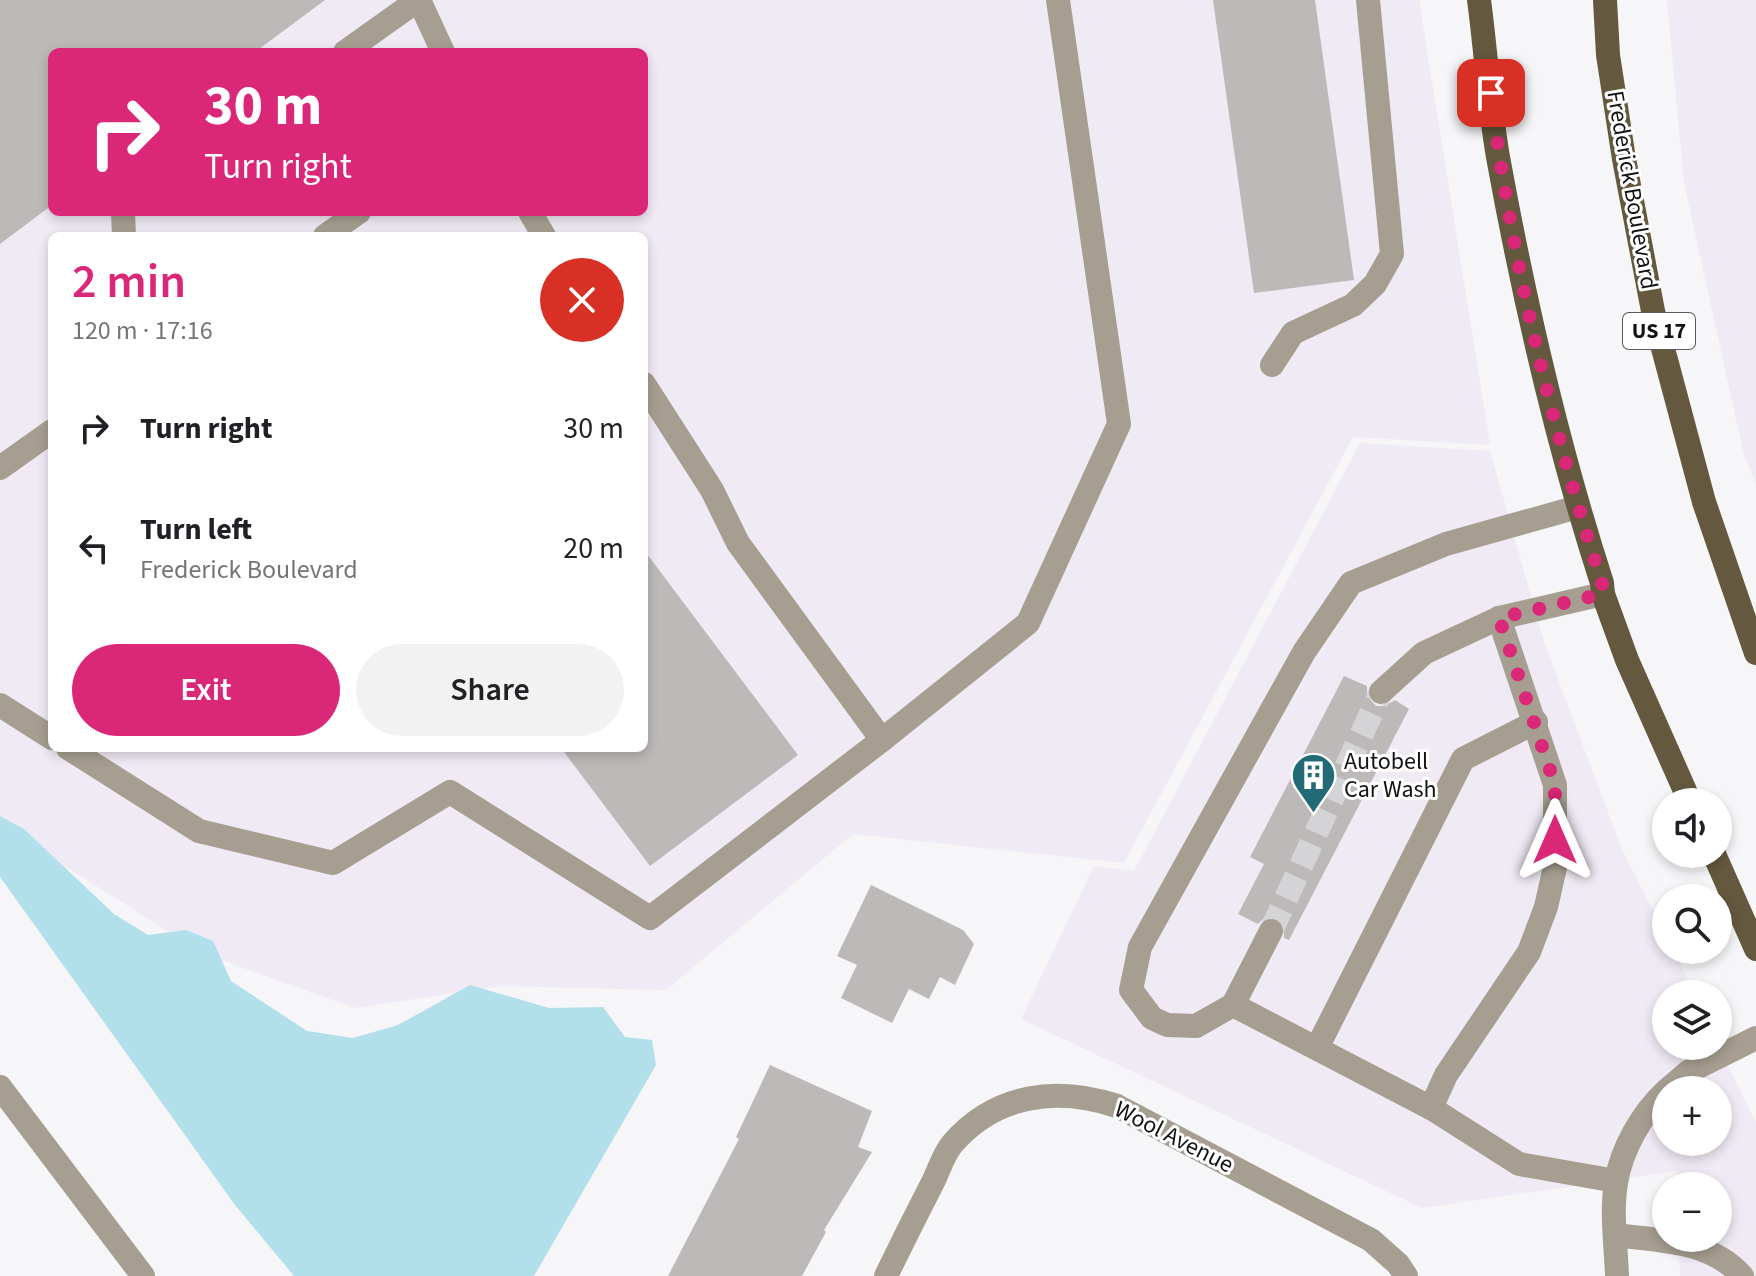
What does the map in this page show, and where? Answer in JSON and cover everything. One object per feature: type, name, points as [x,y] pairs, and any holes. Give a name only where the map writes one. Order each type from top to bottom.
[{"type":"main road","points":[[1479,0],[1498,155],[1536,337],[1578,507],[1603,594],[1627,660],[1684,788]]},
{"type":"main road","name":"Frederick Boulevard","points":[[1605,0],[1608,55],[1624,159],[1653,311],[1704,502],[1756,653]]},
{"type":"main road","points":[[1720,868],[1756,949]]},
{"type":"street","points":[[351,48],[418,0],[441,48]]},
{"type":"street","points":[[74,752],[199,831],[333,863],[450,792],[650,918],[882,740],[1028,623],[1119,424],[1058,0]]},
{"type":"street","points":[[1272,365],[1293,333],[1353,305],[1375,284],[1392,254],[1368,0]]},
{"type":"street","points":[[331,232],[353,216]]},
{"type":"street","points":[[648,390],[712,490],[738,543],[882,740]]},
{"type":"street","points":[[0,468],[48,434]]},
{"type":"street","points":[[1271,931],[1233,1005],[1196,1026],[1167,1025],[1152,1018],[1131,990],[1140,947],[1304,652],[1351,583],[1446,544],[1578,507]]},
{"type":"street","points":[[1381,692],[1424,653],[1499,618],[1603,594]]},
{"type":"street","points":[[1431,1108],[1446,1075],[1529,952],[1546,907],[1555,867],[1555,785],[1499,618]]},
{"type":"street","points":[[0,705],[48,735]]},
{"type":"street","points":[[1317,1048],[1463,759],[1536,722]]},
{"type":"street","points":[[1233,1005],[1431,1108],[1519,1164],[1616,1181]]},
{"type":"street","points":[[1684,1076],[1756,1038]]},
{"type":"street","points":[[0,1087],[143,1276]]},
{"type":"street","name":"Wool Avenue","points":[[886,1276],[951,1145],[982,1117],[1012,1103],[1053,1094],[1094,1098],[1117,1106],[1371,1240],[1398,1264],[1406,1276]]},
{"type":"street","points":[[1617,1276],[1616,1181],[1634,1131],[1652,1105]]},
{"type":"street","points":[[1615,1235],[1691,1245],[1713,1252],[1742,1276]]},
{"type":"shaded area","points":[[0,0],[1419,0],[1490,445],[1353,437],[1124,863],[853,834],[666,990],[502,986],[355,1008],[202,953],[0,825]]},
{"type":"shaded area","points":[[1667,0],[1756,0],[1756,484],[1744,455],[1684,183]]},
{"type":"shaded area","points":[[1360,443],[1490,451],[1544,642],[1623,852],[1652,908],[1652,964],[1680,964],[1688,980],[1652,980],[1652,1060],[1725,1060],[1756,1123],[1756,1276],[1680,1276],[1679,1252],[1732,1252],[1732,1172],[1652,1172],[1652,1174],[1422,1208],[1021,1019],[1094,866],[1134,871]]},
{"type":"water","points":[[0,816],[24,829],[114,914],[148,935],[186,930],[213,941],[231,981],[307,1031],[353,1038],[398,1025],[470,985],[549,1008],[603,1007],[625,1037],[652,1040],[656,1065],[534,1276],[294,1276],[235,1205],[0,877]]},
{"type":"building","points":[[0,0],[325,0],[260,48],[48,48],[48,208],[0,244]]},
{"type":"building","points":[[1213,0],[1315,0],[1354,280],[1254,293]]},
{"type":"building","points":[[648,555],[798,755],[650,866],[564,752],[648,752]]},
{"type":"building","name":"Autobell Car Wash","points":[[1344,676],[1367,686],[1367,696],[1376,706],[1385,706],[1395,700],[1409,709],[1289,940],[1284,938],[1284,924],[1277,917],[1264,918],[1258,924],[1238,914],[1264,864],[1250,857]]},
{"type":"building","points":[[871,885],[963,930],[974,944],[955,985],[940,977],[929,999],[909,989],[892,1023],[841,998],[857,965],[837,956]]},
{"type":"building","points":[[770,1065],[872,1111],[858,1147],[872,1152],[824,1230],[826,1232],[802,1276],[668,1276],[739,1139],[736,1137]]},
{"type":"tunnel","points":[[1271,931],[1381,692]]},
{"type":"place","name":"Autobell Car Wash","points":[[1313,814]]},
{"type":"route","points":[[1491,93],[1498,155],[1536,337],[1603,594],[1499,618],[1555,785],[1555,840]]}]
